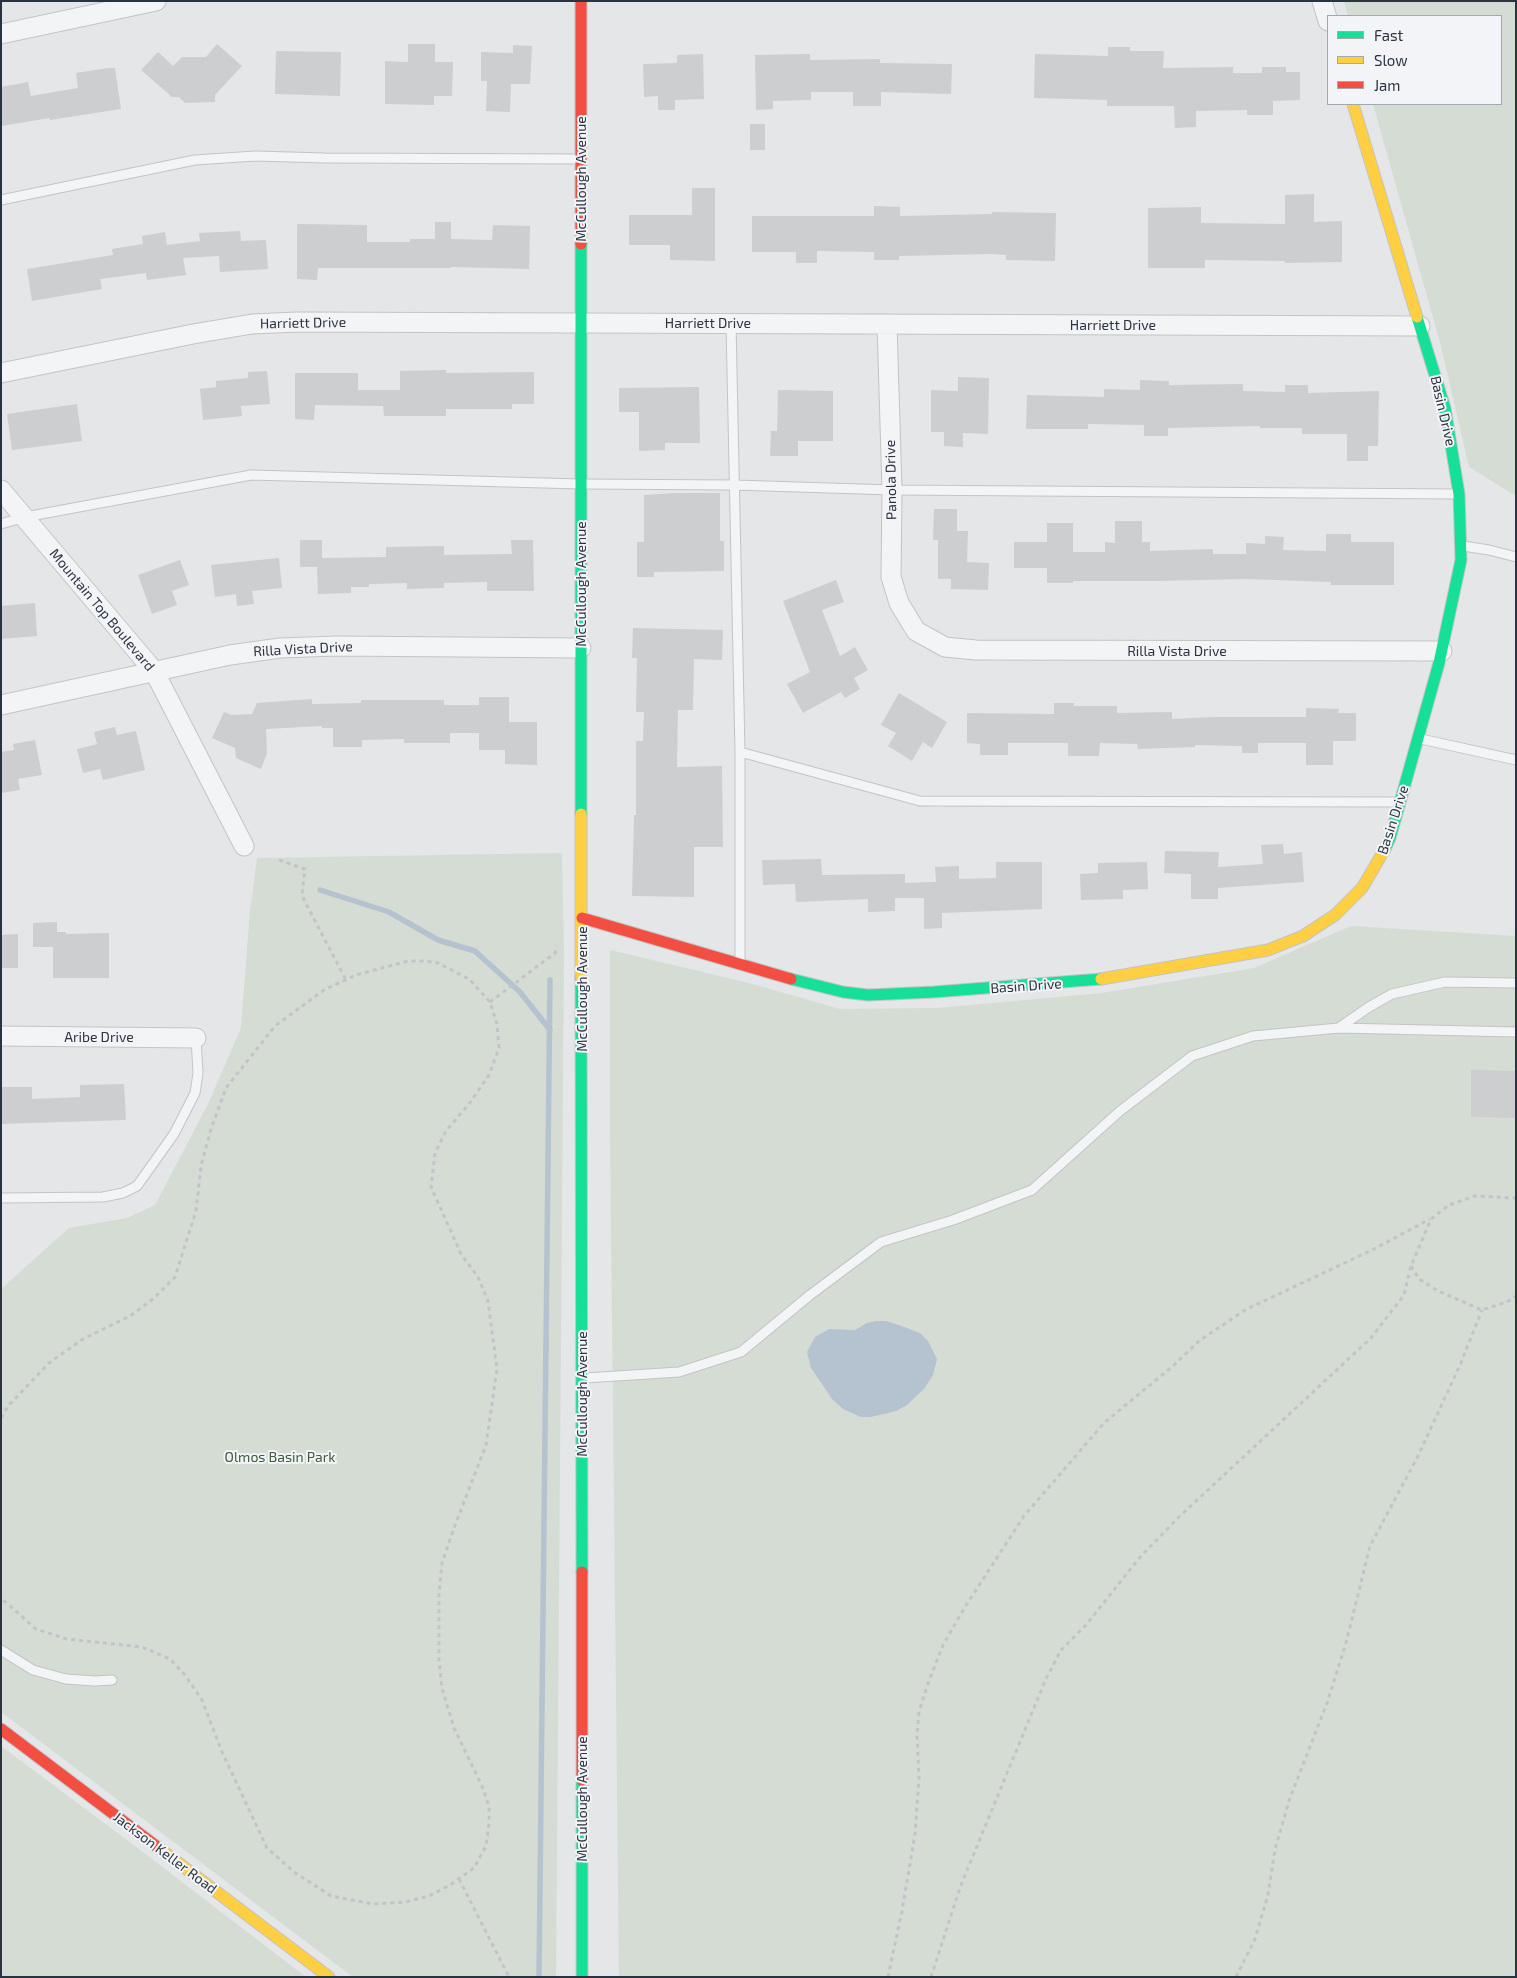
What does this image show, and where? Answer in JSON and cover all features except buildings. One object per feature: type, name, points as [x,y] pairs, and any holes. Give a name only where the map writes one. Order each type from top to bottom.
[{"type":"main road","name":"McCullough Avenue","points":[[581,1],[582,1977]]},
{"type":"main road","name":"Basin Drive","points":[[582,918],[773,974],[843,992],[868,995],[1098,980],[1268,950],[1303,936],[1335,915],[1362,888],[1382,856],[1390,838],[1442,651],[1461,560],[1459,494],[1445,408],[1353,105]]},
{"type":"main road","name":"Jackson Keller Road","points":[[1,1729],[329,1977]]},
{"type":"street","points":[[1,34],[156,1]]},
{"type":"street","points":[[1322,1],[1327,18]]},
{"type":"street","name":"Harriett Drive","points":[[1,372],[252,324],[297,322],[1420,326]]},
{"type":"street","name":"Panola Drive","points":[[887,324],[892,490],[891,577],[899,603],[916,631]]},
{"type":"street","name":"Mountain Top Boulevard","points":[[1,490],[154,671],[244,846]]},
{"type":"street","name":"Rilla Vista Drive","points":[[916,631],[945,647],[976,650],[1442,651]]},
{"type":"street","name":"Rilla Vista Drive","points":[[1,705],[230,655],[280,648],[337,646],[581,648]]},
{"type":"street","name":"Aribe Drive","points":[[1,1036],[196,1038]]},
{"type":"lane","points":[[1,200],[195,160],[255,156],[581,159]]},
{"type":"lane","points":[[731,323],[740,752],[740,963]]},
{"type":"lane","points":[[1,524],[25,517],[251,475],[892,490],[1459,494]]},
{"type":"lane","points":[[1460,546],[1489,550],[1516,557]]},
{"type":"lane","points":[[1418,738],[1516,760]]},
{"type":"lane","points":[[740,752],[920,801],[1400,802]]},
{"type":"lane","points":[[1339,1028],[1392,994],[1445,982],[1516,983]]},
{"type":"lane","points":[[582,1378],[679,1372],[741,1352],[810,1295],[881,1242],[953,1220],[1032,1190],[1120,1111],[1192,1056],[1253,1036],[1339,1028],[1516,1032]]},
{"type":"lane","points":[[1,1198],[103,1198],[122,1193],[137,1186],[174,1134],[194,1093],[198,1074],[196,1038]]},
{"type":"lane","points":[[1,1650],[34,1670],[58,1677],[95,1681],[112,1680]]},
{"type":"path","points":[[279,860],[301,866],[305,869],[302,894],[304,900],[346,980]]},
{"type":"path","points":[[490,1002],[555,953],[561,940]]},
{"type":"path","points":[[1,1418],[8,1406],[49,1363],[83,1338],[130,1316],[153,1299],[175,1277],[196,1211],[201,1166],[211,1129],[226,1088],[275,1026],[324,990],[356,975],[408,962],[424,961],[438,963],[469,979],[490,1002],[497,1024],[499,1048],[490,1075],[446,1131],[435,1153],[431,1187],[461,1254],[478,1277],[488,1301],[497,1369],[486,1445],[445,1554],[439,1593],[439,1661],[442,1688],[454,1728],[490,1806],[490,1823],[486,1846],[474,1868],[429,1896],[405,1902],[373,1904],[332,1896],[294,1872],[267,1848],[222,1752],[202,1700],[170,1659],[142,1647],[67,1639],[36,1629],[1,1598]]},
{"type":"path","points":[[888,1977],[902,1911],[914,1834],[919,1778],[917,1734],[919,1712],[943,1645],[965,1607],[1024,1516],[1104,1423],[1173,1366],[1199,1341],[1245,1310],[1374,1249],[1431,1219],[1449,1205],[1475,1196],[1516,1198]]},
{"type":"path","points":[[931,1977],[961,1886],[1034,1708],[1061,1650],[1086,1624],[1142,1556],[1180,1516],[1371,1338],[1404,1295],[1411,1266],[1431,1219]]},
{"type":"path","points":[[1411,1266],[1419,1279],[1438,1291],[1482,1310],[1507,1302],[1516,1296]]},
{"type":"path","points":[[1236,1977],[1255,1939],[1268,1895],[1275,1849],[1290,1798],[1330,1694],[1346,1642],[1370,1546],[1418,1456],[1460,1365],[1482,1310]]},
{"type":"path","points":[[459,1879],[509,1977]]},
{"type":"green space","points":[[1344,1],[1516,1],[1516,496],[1469,467],[1441,346],[1373,105],[1502,105],[1502,15],[1348,15]]},
{"type":"green space","name":"Olmos Basin Park","points":[[562,853],[564,953],[556,1977],[353,1977],[1,1712],[1,1289],[69,1228],[127,1218],[155,1205],[208,1104],[241,1028],[250,911],[257,858]]},
{"type":"green space","points":[[1351,926],[1516,936],[1516,1977],[619,1977],[610,1130],[610,950],[749,983],[840,1009],[938,1008],[1102,993],[1254,968]]},
{"type":"green space","points":[[1,1746],[131,1843],[306,1977],[1,1977]]},
{"type":"water","points":[[886,1321],[920,1333],[928,1341],[937,1359],[933,1375],[924,1389],[907,1405],[896,1411],[870,1417],[861,1417],[843,1409],[832,1399],[811,1368],[807,1352],[815,1337],[829,1329],[855,1330],[867,1323]]},
{"type":"waterway","points":[[320,890],[389,912],[438,940],[475,951],[520,992],[550,1030]]},
{"type":"waterway","points":[[539,1977],[550,980]]},
{"type":"traffic: fast","points":[[581,244],[581,814]]},
{"type":"traffic: fast","points":[[1385,849],[1390,838],[1439,663],[1461,560],[1459,494],[1445,408],[1417,317]]},
{"type":"traffic: fast","points":[[581,977],[582,1572]]},
{"type":"traffic: fast","points":[[791,979],[843,992],[868,995],[934,992],[1101,979]]},
{"type":"traffic: fast","points":[[582,1780],[582,1977]]},
{"type":"traffic: slow","points":[[1353,105],[1417,317]]},
{"type":"traffic: slow","points":[[581,814],[581,977]]},
{"type":"traffic: slow","points":[[1101,979],[1268,950],[1303,936],[1335,915],[1362,888],[1385,849]]},
{"type":"traffic: slow","points":[[156,1846],[329,1977]]},
{"type":"traffic: jam","points":[[581,1],[581,244]]},
{"type":"traffic: jam","points":[[582,918],[791,979]]},
{"type":"traffic: jam","points":[[582,1572],[582,1780]]},
{"type":"traffic: jam","points":[[1,1729],[156,1846]]}]
